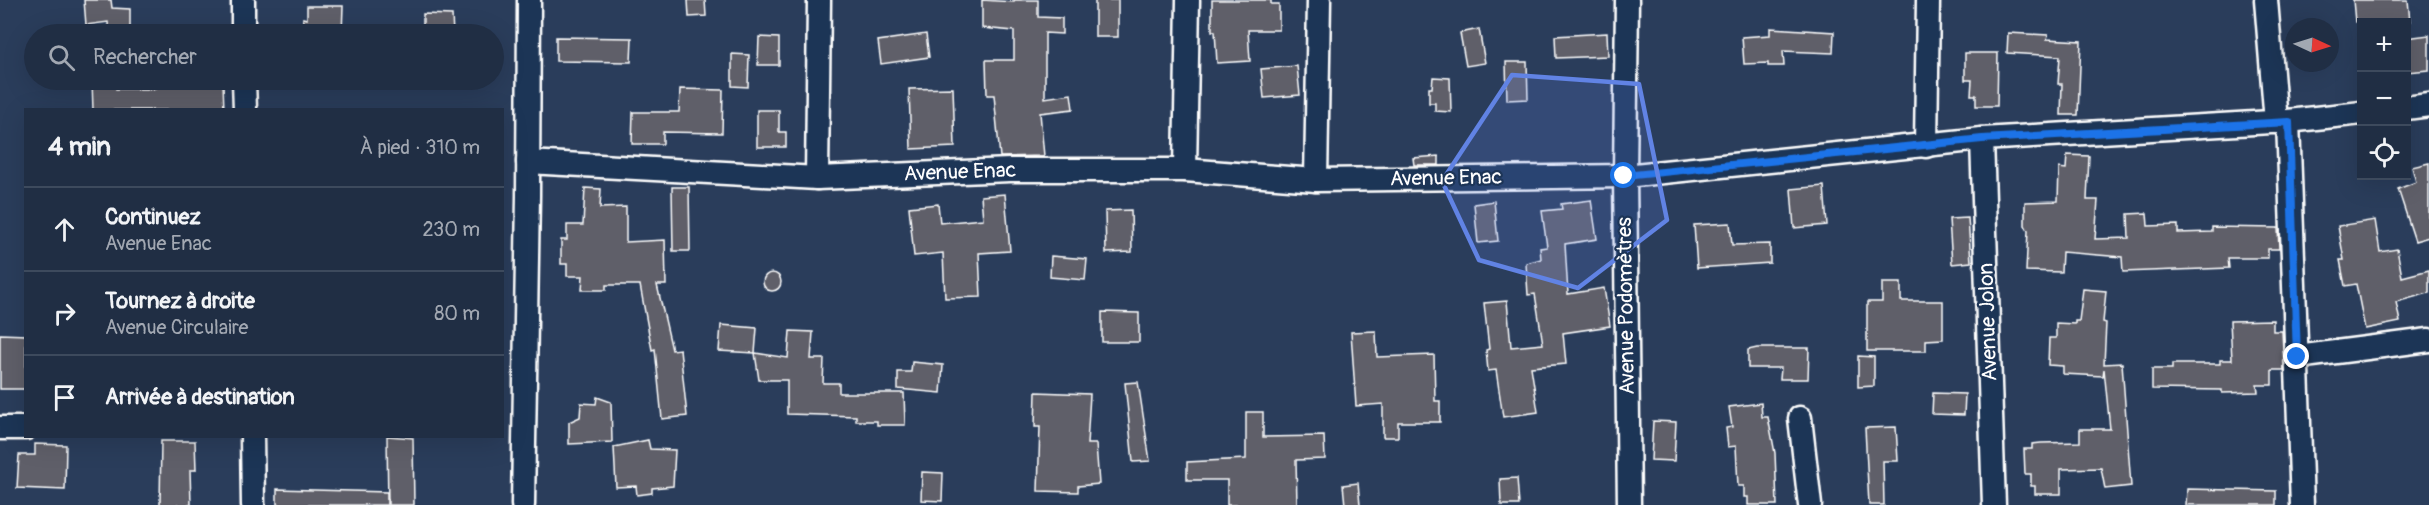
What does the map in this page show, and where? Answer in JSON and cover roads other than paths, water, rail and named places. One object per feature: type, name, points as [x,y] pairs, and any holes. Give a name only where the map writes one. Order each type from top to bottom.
[{"type":"street","points":[[243,0],[243,24]]},
{"type":"street","points":[[523,505],[529,0]]},
{"type":"street","points":[[817,178],[819,0]]},
{"type":"street","points":[[1185,170],[1188,0]]},
{"type":"street","points":[[1316,180],[1319,0]]},
{"type":"street","name":"Avenue Podomètres","points":[[1627,0],[1624,176],[1629,505]]},
{"type":"street","points":[[1926,146],[1928,0]]},
{"type":"street","points":[[2266,0],[2282,122],[2297,357],[2302,505]]},
{"type":"street","points":[[244,90],[245,108]]},
{"type":"street","points":[[2411,107],[2429,105]]},
{"type":"street","name":"Avenue Enac","points":[[528,162],[817,178],[1010,170],[1185,170],[1316,180],[1624,176],[1982,139],[2282,122],[2357,113]]},
{"type":"street","name":"Avenue Jolon","points":[[1982,139],[1994,505]]},
{"type":"street","points":[[2297,357],[2429,340]]},
{"type":"street","points":[[1800,418],[1810,505]]},
{"type":"street","points":[[0,428],[24,428]]},
{"type":"street","points":[[252,438],[253,505]]}]
